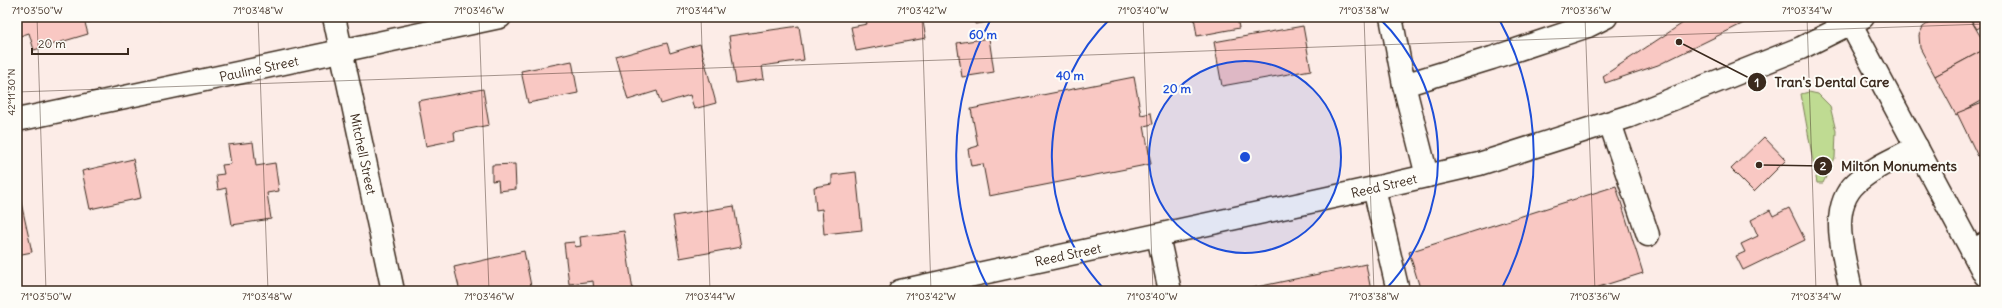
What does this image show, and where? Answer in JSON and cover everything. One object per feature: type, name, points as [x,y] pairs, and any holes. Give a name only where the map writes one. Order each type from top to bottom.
[{"type":"main road","name":"Mitchell Street","points":[[334,17],[393,291]]},
{"type":"main road","name":"Pauline Street","points":[[17,120],[500,17]]},
{"type":"main road","points":[[1391,17],[1404,85],[1427,176]]},
{"type":"main road","points":[[1404,85],[1536,44],[1588,26],[1606,17]]},
{"type":"main road","points":[[1854,19],[1917,147],[1978,247],[1985,275]]},
{"type":"main road","name":"Reed Street","points":[[900,291],[1374,188],[1507,156],[1610,123],[1765,63],[1854,19]]},
{"type":"main road","points":[[1610,123],[1648,235]]},
{"type":"main road","points":[[1851,291],[1841,230],[1842,207],[1847,194],[1855,183],[1865,176],[1917,147]]},
{"type":"main road","points":[[1374,188],[1398,291]]},
{"type":"main road","points":[[1158,236],[1170,291]]},
{"type":"green space","points":[[1809,92],[1818,94],[1830,106],[1836,131],[1835,158],[1823,183],[1817,183],[1801,94]]},
{"type":"building","points":[[17,17],[100,17],[101,19],[85,23],[88,34],[34,50],[29,33],[17,37]]},
{"type":"building","points":[[157,17],[178,17],[158,20]]},
{"type":"building","points":[[865,17],[922,17],[926,38],[856,51],[851,27],[867,24]]},
{"type":"building","points":[[974,17],[1021,17],[975,24]]},
{"type":"building","points":[[1194,17],[1237,17],[1239,28],[1197,36]]},
{"type":"building","points":[[1692,17],[1749,17],[1750,20],[1658,65],[1605,83],[1603,76]]},
{"type":"building","points":[[1938,17],[1969,17],[1985,44],[1985,49],[1935,76],[1920,48],[1919,35],[1923,27]]},
{"type":"building","points":[[1969,17],[1985,17],[1985,24],[1977,29]]},
{"type":"building","points":[[799,26],[804,60],[762,66],[764,79],[736,83],[729,36]]},
{"type":"building","points":[[1303,26],[1311,70],[1222,86],[1214,42]]},
{"type":"building","points":[[989,38],[994,72],[962,77],[957,43]]},
{"type":"building","points":[[667,43],[670,53],[700,44],[716,103],[694,109],[690,95],[661,104],[657,91],[628,100],[616,57]]},
{"type":"building","points":[[1985,49],[1985,99],[1956,115],[1935,76]]},
{"type":"building","points":[[572,61],[578,93],[528,103],[521,71]]},
{"type":"building","points":[[1134,77],[1141,115],[1151,113],[1153,124],[1144,126],[1151,164],[989,196],[983,164],[971,166],[968,149],[978,146],[971,109]]},
{"type":"building","points":[[483,89],[489,125],[454,132],[455,140],[426,146],[418,101]]},
{"type":"building","points":[[1985,102],[1985,171],[1957,113]]},
{"type":"building","points":[[1764,137],[1786,160],[1754,192],[1731,169]]},
{"type":"building","points":[[253,142],[256,166],[275,163],[279,191],[267,193],[271,219],[232,225],[226,188],[218,190],[216,175],[224,174],[222,165],[231,164],[228,145]]},
{"type":"building","points":[[133,159],[141,198],[90,209],[82,171]]},
{"type":"building","points":[[515,164],[516,189],[499,191],[498,180],[492,181],[492,165]]},
{"type":"building","points":[[856,172],[862,230],[824,234],[822,209],[816,210],[814,187],[832,184],[832,175]]},
{"type":"building","points":[[1616,186],[1643,273],[1586,291],[1415,291],[1420,288],[1409,252]]},
{"type":"building","points":[[17,198],[20,198],[32,252],[17,255]]},
{"type":"building","points":[[734,206],[741,247],[680,258],[673,216]]},
{"type":"building","points":[[1789,208],[1805,240],[1743,270],[1736,256],[1745,252],[1741,244],[1758,236],[1751,220],[1770,210],[1773,216]]},
{"type":"building","points":[[624,231],[633,291],[594,291],[593,281],[569,284],[564,243],[574,242],[575,247],[581,246],[580,237]]},
{"type":"building","points":[[524,251],[532,291],[460,291],[454,267]]},
{"type":"building","points":[[1366,264],[1371,291],[1238,291]]},
{"type":"place","name":"Tran's Dental Care","points":[[1679,42]]},
{"type":"place","name":"Milton Monuments","points":[[1759,165]]}]
